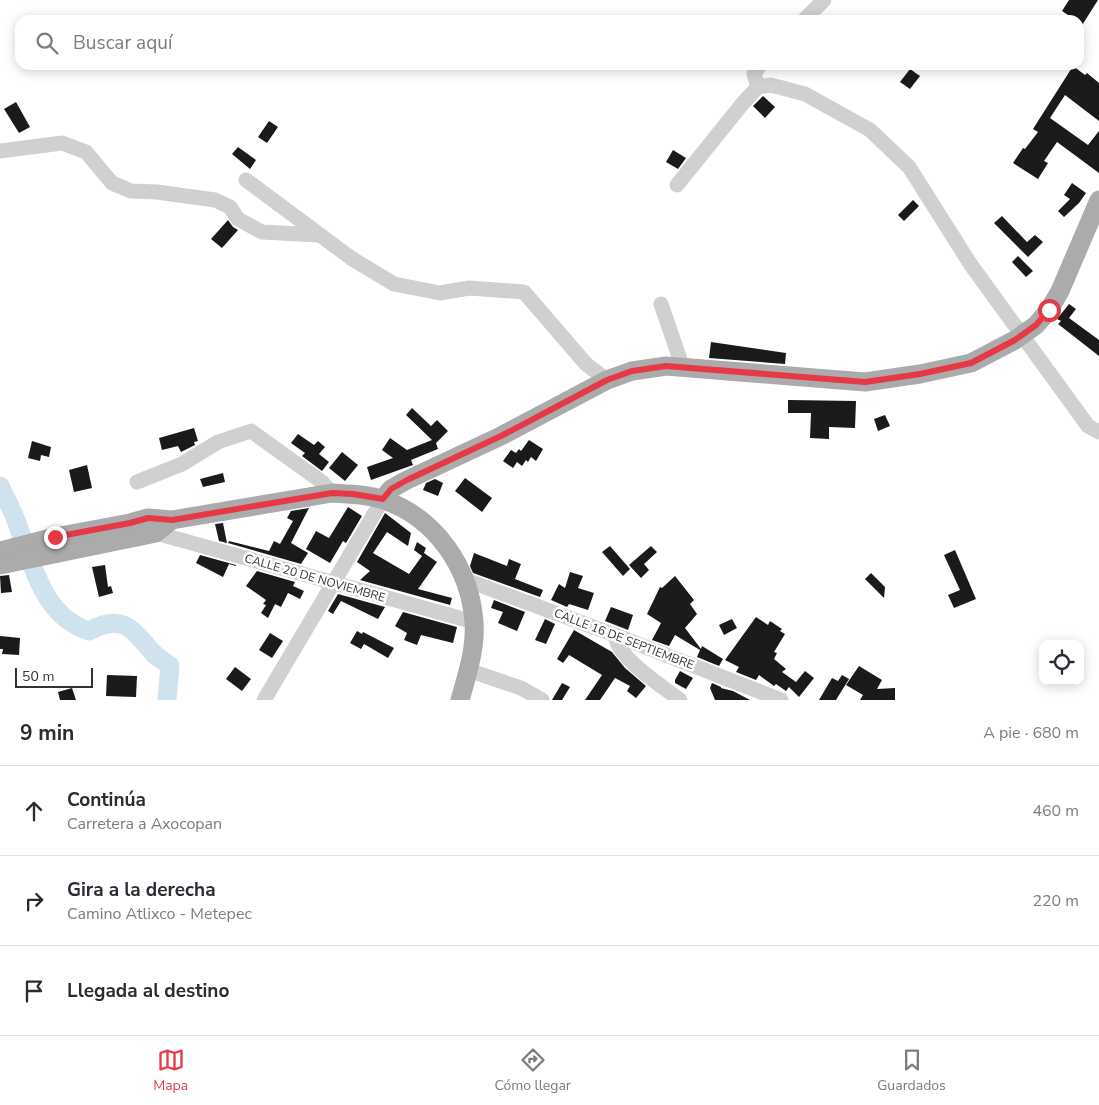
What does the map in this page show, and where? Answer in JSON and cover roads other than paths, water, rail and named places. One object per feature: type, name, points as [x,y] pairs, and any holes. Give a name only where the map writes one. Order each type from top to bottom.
[{"type":"main road","points":[[383,499],[391,489],[407,480],[501,436],[607,380],[632,371],[666,366],[865,382],[920,374],[971,363],[1021,336],[1036,325],[1053,304],[1099,200]]},
{"type":"main road","points":[[0,558],[56,545],[130,523],[152,526],[172,520],[332,493],[383,499],[405,508],[432,528],[453,556],[466,580],[474,622],[473,645],[460,700]]},
{"type":"street","points":[[809,15],[824,0]]},
{"type":"street","points":[[757,70],[754,74],[758,87]]},
{"type":"street","points":[[677,185],[758,87],[771,85],[805,94],[870,130],[909,167],[971,265],[1021,336],[1088,426],[1099,432]]},
{"type":"street","points":[[0,151],[62,144],[86,152],[112,183],[131,191],[158,192],[215,200],[230,206],[238,218],[262,232],[319,235]]},
{"type":"street","points":[[246,180],[351,258],[394,284],[440,293],[469,288],[524,292],[586,364],[607,380]]},
{"type":"street","points":[[661,304],[682,368]]},
{"type":"street","points":[[137,482],[182,464],[218,442],[251,431],[322,482],[332,493]]},
{"type":"street","points":[[264,700],[383,499]]},
{"type":"street","name":"CALLE 20 DE NOVIEMBRE","points":[[152,526],[333,583],[474,622]]},
{"type":"street","name":"CALLE 16 DE SEPTIEMBRE","points":[[466,580],[615,635],[781,700]]},
{"type":"street","points":[[615,635],[616,644],[627,659],[680,700]]},
{"type":"street","points":[[468,670],[521,688],[542,700]]},
{"type":"waterway","points":[[0,486],[40,584],[59,612],[72,623],[89,631],[111,623],[126,626],[133,631],[154,654],[170,666],[167,700]]}]
